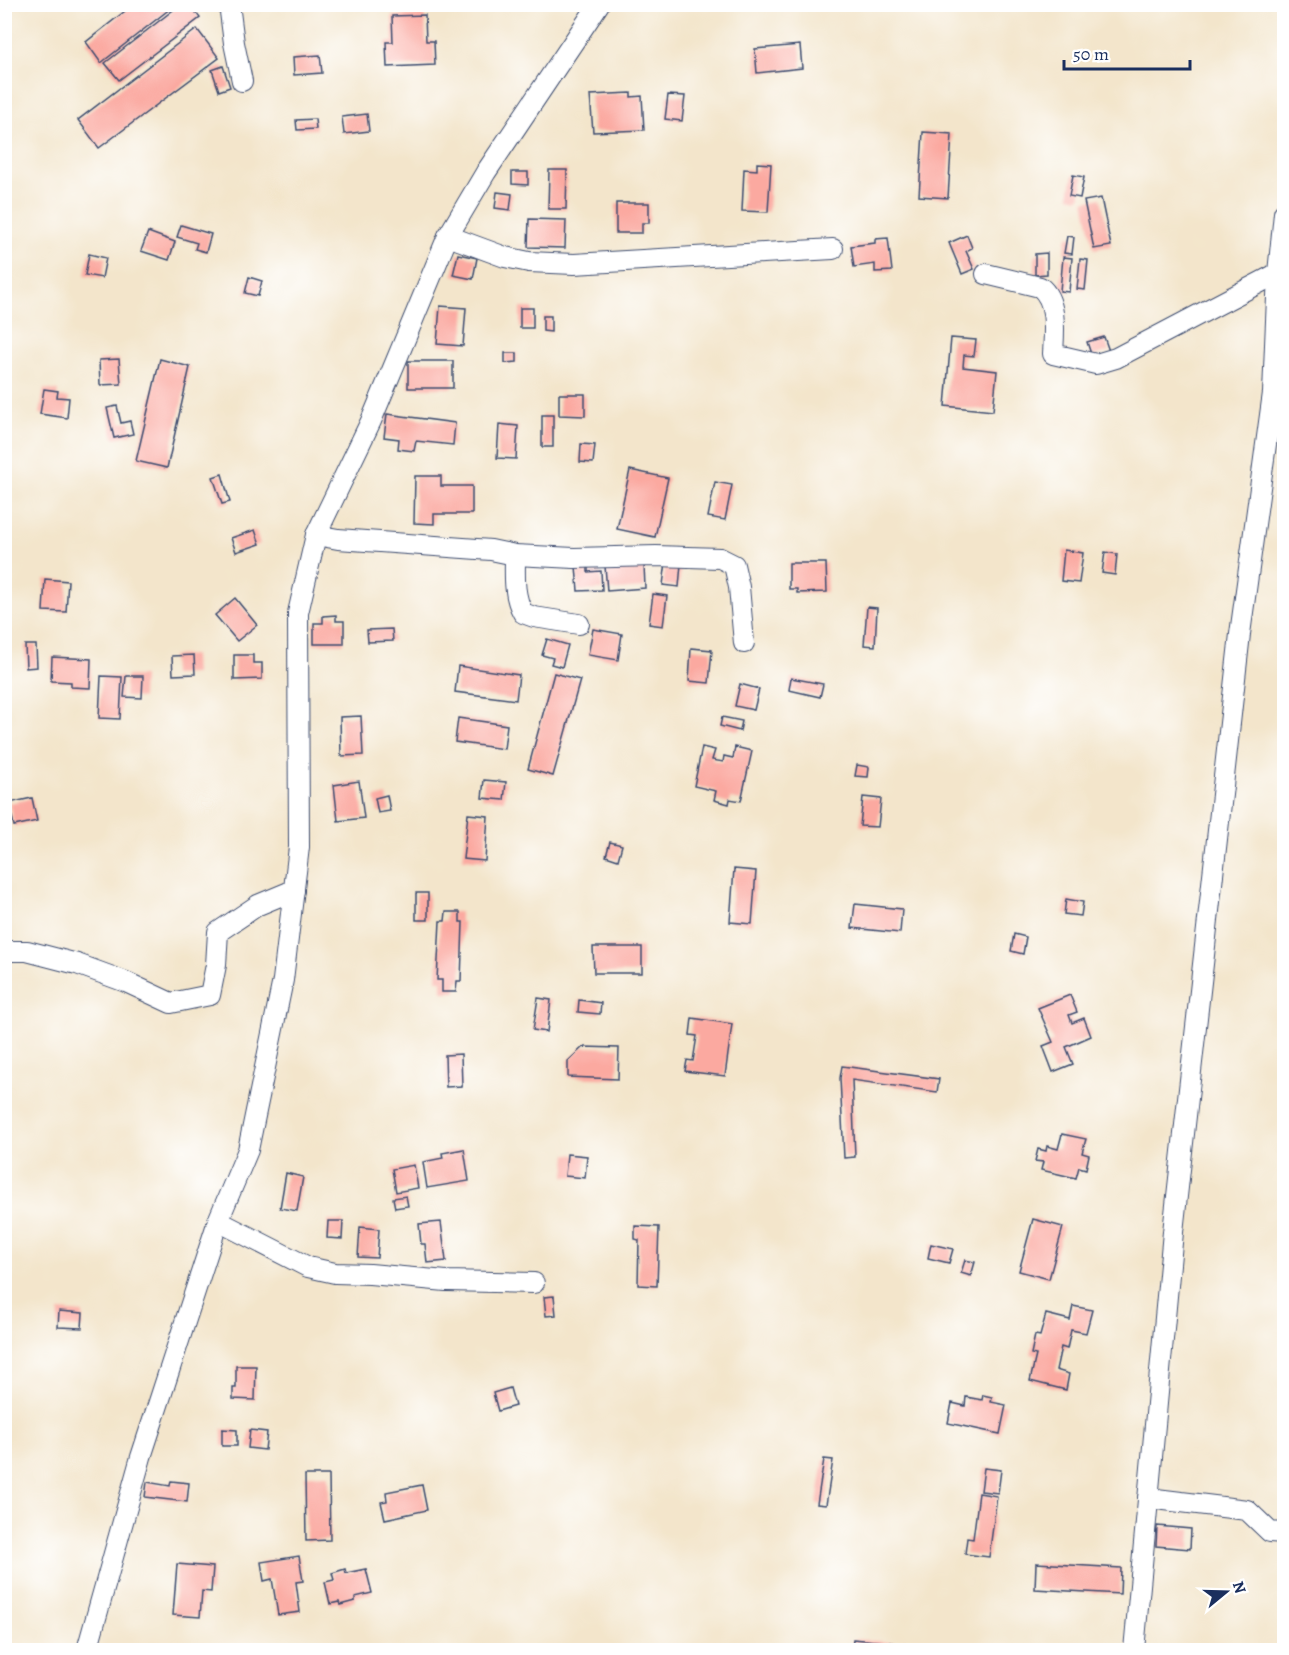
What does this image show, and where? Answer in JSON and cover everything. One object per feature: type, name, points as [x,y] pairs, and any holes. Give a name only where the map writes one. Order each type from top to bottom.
[{"type":"street","points":[[229,4],[242,81]]},
{"type":"street","points":[[87,1650],[141,1457],[218,1221],[248,1150],[283,980],[299,847],[298,613],[316,536],[371,421],[448,236],[486,172],[599,4]]},
{"type":"street","points":[[1134,1650],[1173,1232],[1240,634],[1273,393],[1278,273],[1284,213]]},
{"type":"street","points":[[448,236],[505,257],[529,262],[574,264],[833,249]]},
{"type":"street","points":[[986,274],[1040,287],[1045,291],[1049,296],[1054,324],[1053,354],[1096,364],[1116,358],[1278,273]]},
{"type":"street","points":[[316,536],[491,550],[515,555],[574,558],[656,556],[720,558],[734,565],[739,587],[744,643]]},
{"type":"street","points":[[515,555],[516,593],[523,613],[534,617],[579,624]]},
{"type":"street","points":[[4,951],[27,951],[77,964],[126,982],[171,1003],[210,995],[216,965],[218,932],[258,905],[294,890]]},
{"type":"street","points":[[218,1221],[308,1268],[335,1273],[446,1281],[534,1283]]},
{"type":"street","points":[[1148,1498],[1247,1510],[1270,1532],[1284,1533]]},
{"type":"building","points":[[134,4],[176,4],[101,63],[86,42]]},
{"type":"building","points":[[181,4],[189,4],[200,18],[119,80],[105,63]]},
{"type":"building","points":[[425,15],[426,41],[434,41],[435,65],[387,67],[386,42],[393,42],[392,16]]},
{"type":"building","points":[[197,29],[219,58],[99,148],[78,120]]},
{"type":"building","points":[[800,45],[802,68],[757,73],[755,49]]},
{"type":"building","points":[[320,55],[322,73],[294,75],[293,57]]},
{"type":"building","points":[[223,66],[230,87],[219,91],[212,70]]},
{"type":"building","points":[[631,93],[631,97],[642,96],[644,130],[593,132],[590,95]]},
{"type":"building","points":[[668,95],[685,96],[682,121],[665,119]]},
{"type":"building","points":[[367,114],[369,131],[344,134],[342,117]]},
{"type":"building","points":[[315,119],[316,129],[297,130],[296,120]]},
{"type":"building","points":[[923,132],[952,134],[948,198],[919,196]]},
{"type":"building","points":[[757,163],[771,164],[768,212],[742,211],[744,169],[757,170]]},
{"type":"building","points":[[549,170],[567,170],[566,209],[548,209]]},
{"type":"building","points":[[512,172],[528,172],[528,185],[512,184]]},
{"type":"building","points":[[1073,175],[1084,177],[1080,198],[1069,196]]},
{"type":"building","points":[[497,192],[512,194],[510,210],[495,208]]},
{"type":"building","points":[[1101,198],[1111,246],[1094,249],[1084,201]]},
{"type":"building","points":[[616,203],[649,203],[649,223],[642,223],[642,233],[616,233]]},
{"type":"building","points":[[529,219],[566,220],[565,248],[528,247]]},
{"type":"building","points":[[181,225],[211,234],[206,252],[195,249],[197,243],[177,237]]},
{"type":"building","points":[[148,232],[175,242],[169,260],[141,251]]},
{"type":"building","points":[[967,235],[972,248],[966,251],[974,269],[962,274],[949,243]]},
{"type":"building","points":[[1067,236],[1074,237],[1072,254],[1064,253]]},
{"type":"building","points":[[888,238],[892,271],[875,272],[875,264],[854,267],[851,246],[875,243],[875,239]]},
{"type":"building","points":[[1047,253],[1047,274],[1035,275],[1035,254]]},
{"type":"building","points":[[89,254],[106,258],[102,278],[85,275]]},
{"type":"building","points":[[458,254],[477,258],[473,279],[453,275]]},
{"type":"building","points":[[1063,257],[1072,258],[1069,292],[1060,291]]},
{"type":"building","points":[[1080,259],[1088,260],[1085,290],[1077,289]]},
{"type":"building","points":[[249,277],[262,281],[258,296],[245,293]]},
{"type":"building","points":[[440,306],[466,308],[463,346],[437,344]]},
{"type":"building","points":[[520,308],[533,308],[533,328],[520,328]]},
{"type":"building","points":[[543,316],[551,316],[551,332],[543,331]]},
{"type":"building","points":[[1104,337],[1109,351],[1092,357],[1087,342]]},
{"type":"building","points":[[951,338],[976,340],[974,356],[964,355],[963,367],[997,371],[993,411],[945,406]]},
{"type":"building","points":[[505,353],[517,353],[517,362],[505,363]]},
{"type":"building","points":[[119,359],[121,384],[100,385],[99,360]]},
{"type":"building","points":[[160,359],[190,367],[167,468],[136,461]]},
{"type":"building","points":[[408,361],[453,361],[453,388],[408,388]]},
{"type":"building","points":[[44,389],[58,391],[57,397],[69,398],[67,418],[40,414]]},
{"type":"building","points":[[559,394],[585,394],[585,416],[559,415]]},
{"type":"building","points":[[117,406],[121,423],[130,421],[133,434],[114,438],[107,408]]},
{"type":"building","points":[[387,414],[455,423],[453,445],[416,441],[414,451],[398,449],[399,439],[384,437]]},
{"type":"building","points":[[542,415],[553,415],[553,447],[542,447]]},
{"type":"building","points":[[499,424],[518,426],[516,459],[497,458]]},
{"type":"building","points":[[581,444],[595,445],[593,463],[580,462]]},
{"type":"building","points":[[630,470],[668,478],[655,537],[617,529]]},
{"type":"building","points":[[222,474],[230,502],[222,504],[213,477]]},
{"type":"building","points":[[415,476],[441,476],[441,486],[472,486],[472,514],[434,514],[434,524],[414,523]]},
{"type":"building","points":[[715,482],[732,485],[725,520],[708,517]]},
{"type":"building","points":[[255,530],[260,544],[236,552],[231,538]]},
{"type":"building","points":[[1064,550],[1083,553],[1079,583],[1061,581]]},
{"type":"building","points":[[1105,552],[1117,554],[1115,575],[1102,573]]},
{"type":"building","points":[[666,562],[681,564],[679,587],[663,585]]},
{"type":"building","points":[[789,563],[826,563],[827,592],[797,593],[797,589],[789,589]]},
{"type":"building","points":[[644,564],[645,588],[607,591],[605,566]]},
{"type":"building","points":[[588,565],[588,572],[601,571],[602,590],[578,591],[576,566]]},
{"type":"building","points":[[4,576],[8,577],[6,614],[4,614]]},
{"type":"building","points":[[45,579],[68,581],[66,612],[43,611]]},
{"type":"building","points":[[653,594],[667,596],[663,626],[649,624]]},
{"type":"building","points":[[235,598],[257,625],[237,641],[215,615]]},
{"type":"building","points":[[867,607],[877,608],[875,646],[864,645]]},
{"type":"building","points":[[336,615],[336,621],[344,621],[344,644],[314,644],[314,623],[323,623],[323,616]]},
{"type":"building","points":[[392,629],[393,641],[368,642],[367,630]]},
{"type":"building","points":[[593,629],[622,634],[618,660],[588,655]]},
{"type":"building","points":[[547,639],[568,645],[562,667],[551,664],[553,658],[542,655]]},
{"type":"building","points":[[25,645],[36,645],[37,667],[26,668]]},
{"type":"building","points":[[691,648],[712,650],[709,683],[689,681]]},
{"type":"building","points":[[194,655],[195,674],[173,675],[172,656]]},
{"type":"building","points":[[234,655],[253,655],[253,663],[262,663],[262,679],[234,680]]},
{"type":"building","points":[[52,657],[91,659],[90,688],[71,687],[71,682],[51,681]]},
{"type":"building","points":[[458,666],[519,675],[516,700],[455,692]]},
{"type":"building","points":[[554,673],[580,680],[553,776],[528,769]]},
{"type":"building","points":[[101,676],[122,677],[120,719],[99,718]]},
{"type":"building","points":[[126,676],[143,676],[142,698],[124,697]]},
{"type":"building","points":[[791,678],[823,684],[820,697],[789,690]]},
{"type":"building","points":[[740,684],[759,689],[754,710],[735,706]]},
{"type":"building","points":[[361,716],[363,755],[341,756],[340,717]]},
{"type":"building","points":[[722,717],[742,721],[740,731],[720,726]]},
{"type":"building","points":[[458,718],[507,725],[504,749],[455,742]]},
{"type":"building","points":[[702,747],[715,750],[712,760],[723,762],[724,756],[733,758],[735,747],[752,751],[741,801],[730,799],[729,804],[714,800],[716,791],[694,786]]},
{"type":"building","points":[[857,765],[869,767],[868,777],[855,776]]},
{"type":"building","points":[[484,780],[506,782],[504,800],[482,798]]},
{"type":"building","points":[[359,781],[364,818],[338,821],[334,785]]},
{"type":"building","points":[[387,795],[390,811],[378,813],[375,798]]},
{"type":"building","points":[[863,797],[881,799],[878,827],[860,826]]},
{"type":"building","points":[[32,798],[37,821],[14,826],[9,803]]},
{"type":"building","points":[[468,814],[488,816],[485,861],[463,859]]},
{"type":"building","points":[[610,842],[622,845],[618,860],[606,856]]},
{"type":"building","points":[[734,869],[756,871],[752,924],[730,922]]},
{"type":"building","points":[[416,893],[428,893],[428,920],[416,920]]},
{"type":"building","points":[[1066,899],[1083,902],[1081,916],[1064,914]]},
{"type":"building","points":[[855,904],[902,909],[900,933],[852,928]]},
{"type":"building","points":[[446,912],[460,912],[460,922],[463,922],[461,981],[457,981],[456,992],[442,992],[442,980],[437,980],[440,921],[445,921]]},
{"type":"building","points":[[1014,934],[1026,937],[1023,954],[1011,951]]},
{"type":"building","points":[[593,947],[642,947],[642,973],[594,973]]},
{"type":"building","points":[[1070,995],[1077,1012],[1069,1015],[1072,1023],[1084,1018],[1091,1036],[1066,1047],[1073,1064],[1053,1072],[1043,1046],[1053,1042],[1038,1008]]},
{"type":"building","points":[[538,998],[551,1000],[547,1032],[533,1030]]},
{"type":"building","points":[[579,1000],[601,1003],[600,1014],[578,1012]]},
{"type":"building","points":[[692,1018],[732,1024],[725,1076],[685,1071],[687,1060],[693,1061],[697,1036],[690,1035]]},
{"type":"building","points":[[583,1047],[619,1048],[618,1079],[568,1077],[568,1061]]},
{"type":"building","points":[[461,1054],[462,1086],[446,1087],[445,1055]]},
{"type":"building","points":[[842,1066],[939,1079],[937,1092],[852,1080],[855,1157],[844,1158],[840,1078]]},
{"type":"building","points":[[1062,1134],[1086,1139],[1082,1153],[1089,1155],[1086,1169],[1079,1167],[1076,1178],[1041,1170],[1043,1162],[1035,1161],[1038,1149],[1046,1151],[1047,1146],[1058,1149]]},
{"type":"building","points":[[464,1149],[469,1181],[427,1188],[423,1162],[443,1158],[442,1153]]},
{"type":"building","points":[[567,1154],[587,1156],[585,1178],[565,1176]]},
{"type":"building","points":[[414,1165],[418,1188],[396,1192],[392,1169]]},
{"type":"building","points":[[286,1173],[303,1177],[297,1211],[280,1208]]},
{"type":"building","points":[[406,1196],[408,1206],[395,1208],[393,1198]]},
{"type":"building","points":[[1033,1219],[1063,1227],[1049,1279],[1019,1271]]},
{"type":"building","points":[[328,1221],[343,1221],[342,1239],[327,1238]]},
{"type":"building","points":[[441,1222],[446,1261],[427,1263],[425,1244],[421,1244],[419,1224]]},
{"type":"building","points":[[635,1226],[659,1227],[657,1286],[638,1285],[639,1240],[635,1239]]},
{"type":"building","points":[[360,1227],[379,1229],[377,1258],[358,1257]]},
{"type":"building","points":[[931,1244],[953,1249],[949,1263],[928,1258]]},
{"type":"building","points":[[965,1260],[975,1262],[971,1276],[961,1273]]},
{"type":"building","points":[[554,1296],[556,1315],[546,1316],[544,1297]]},
{"type":"building","points":[[1073,1306],[1092,1310],[1086,1333],[1071,1330],[1067,1349],[1061,1347],[1056,1370],[1069,1374],[1066,1390],[1030,1381],[1036,1355],[1031,1354],[1035,1335],[1040,1336],[1046,1314],[1070,1320]]},
{"type":"building","points":[[59,1311],[83,1313],[82,1328],[58,1327]]},
{"type":"building","points":[[236,1366],[256,1366],[255,1400],[233,1399],[233,1388],[236,1388]]},
{"type":"building","points":[[510,1388],[515,1406],[498,1411],[493,1393]]},
{"type":"building","points":[[983,1395],[992,1397],[991,1402],[1006,1405],[1000,1434],[948,1423],[952,1403],[965,1406],[966,1397],[982,1400]]},
{"type":"building","points":[[222,1429],[237,1430],[237,1446],[222,1446]]},
{"type":"building","points":[[250,1430],[267,1432],[265,1450],[248,1448]]},
{"type":"building","points":[[824,1459],[833,1460],[826,1505],[817,1504]]},
{"type":"building","points":[[984,1468],[1001,1470],[998,1493],[981,1491]]},
{"type":"building","points":[[305,1475],[329,1475],[330,1540],[306,1541]]},
{"type":"building","points":[[171,1481],[189,1483],[187,1502],[145,1497],[147,1482],[170,1486]]},
{"type":"building","points":[[422,1485],[427,1510],[385,1519],[381,1502],[387,1501],[386,1492]]},
{"type":"building","points":[[979,1493],[997,1496],[989,1557],[965,1554],[967,1538],[973,1539]]},
{"type":"building","points":[[1157,1526],[1191,1529],[1190,1549],[1156,1546]]},
{"type":"building","points":[[299,1556],[303,1581],[296,1582],[300,1612],[278,1615],[272,1579],[264,1581],[261,1562]]},
{"type":"building","points":[[1036,1563],[1121,1568],[1120,1594],[1035,1589]]},
{"type":"building","points":[[177,1564],[213,1567],[211,1592],[202,1591],[200,1617],[173,1615]]},
{"type":"building","points":[[345,1569],[346,1573],[366,1569],[372,1593],[355,1597],[355,1601],[340,1605],[339,1602],[330,1604],[325,1582],[334,1580],[332,1573]]},
{"type":"building","points":[[853,1639],[907,1644],[906,1650],[852,1650]]}]
